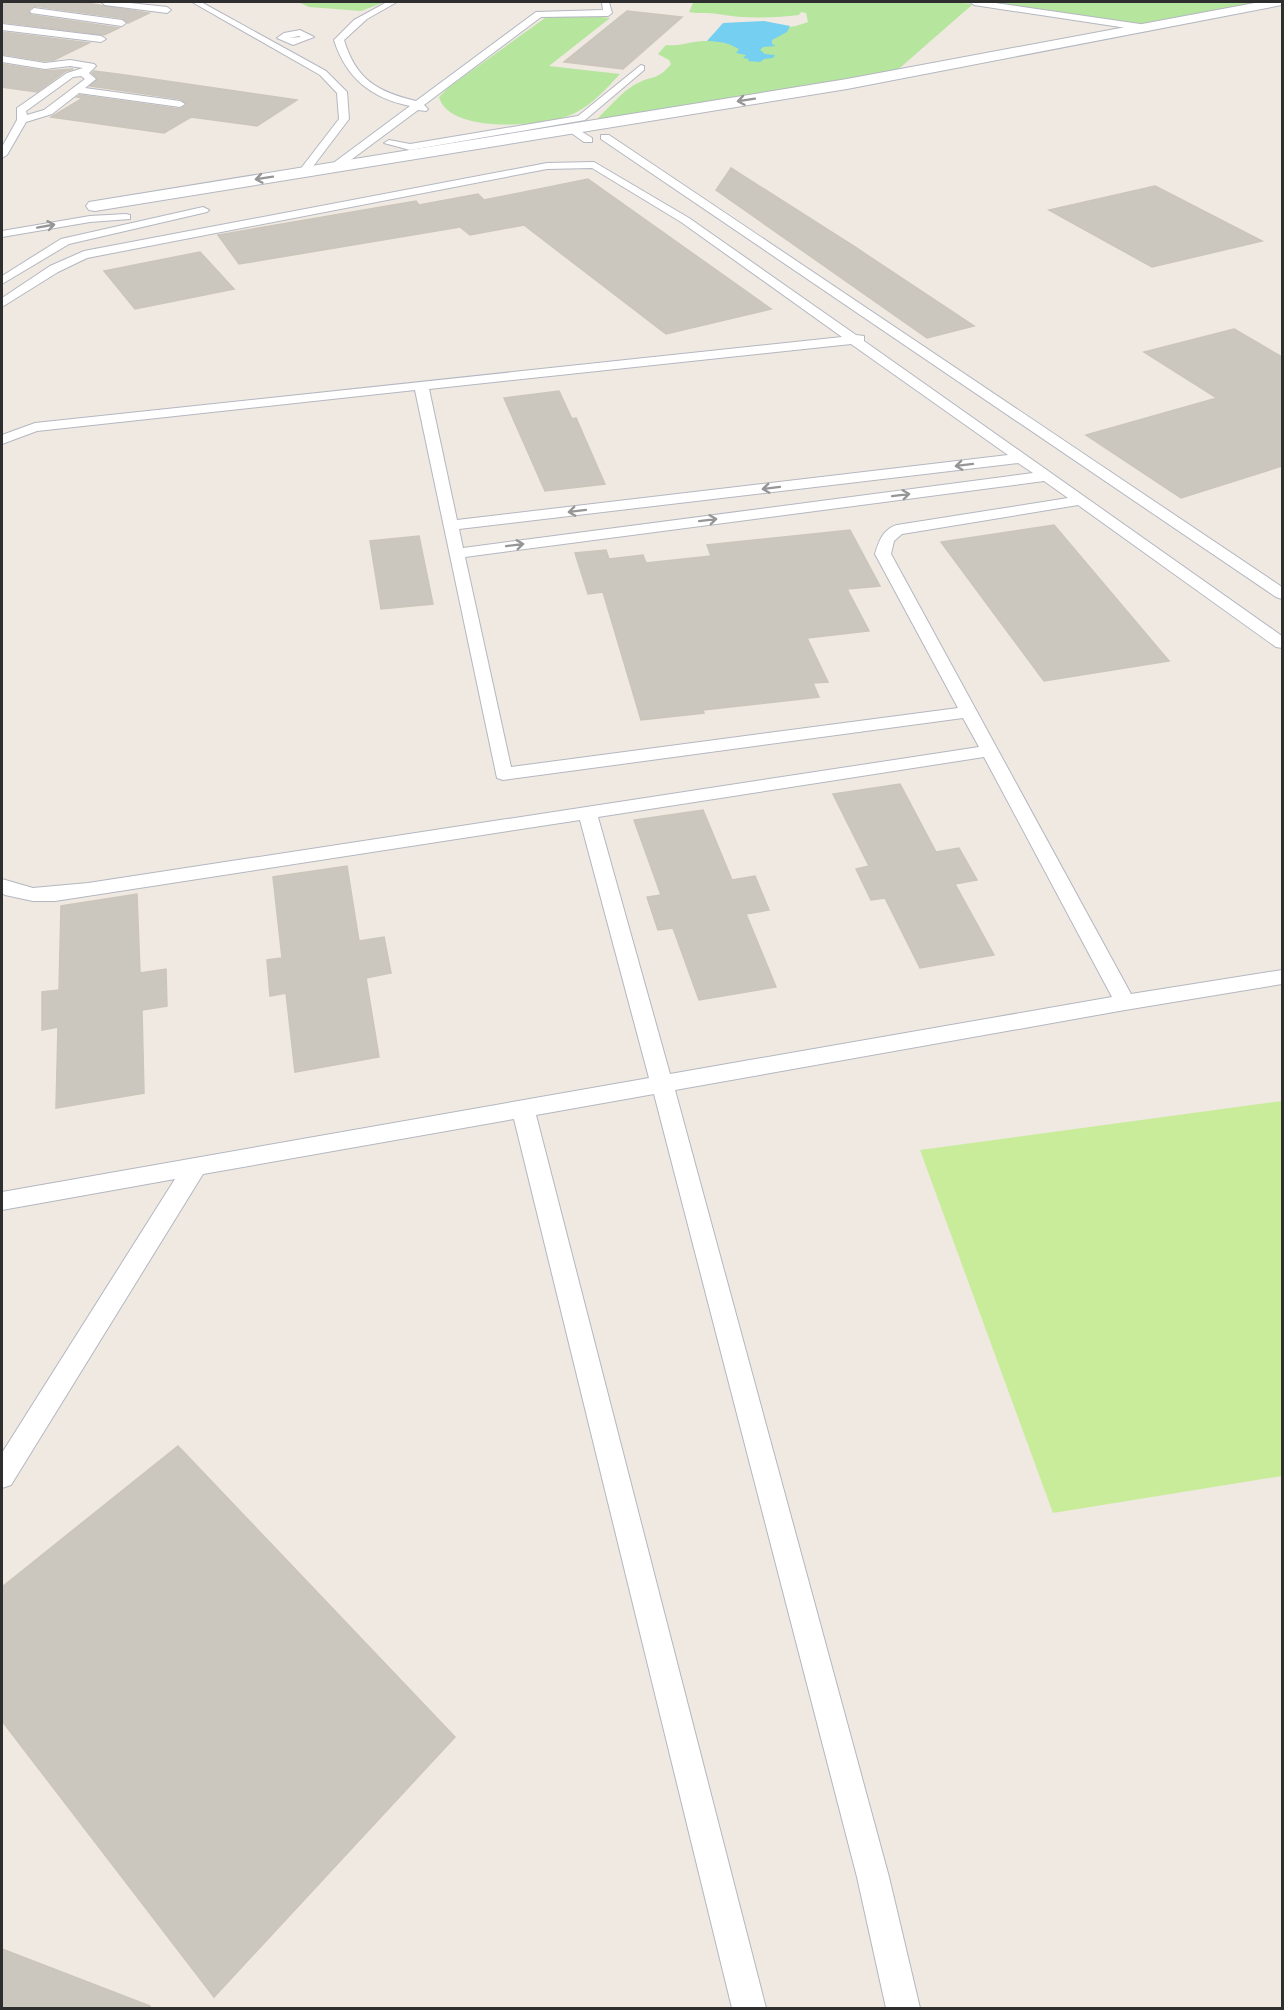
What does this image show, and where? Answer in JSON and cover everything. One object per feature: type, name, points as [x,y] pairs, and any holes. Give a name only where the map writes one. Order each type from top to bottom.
[{"type":"street","points":[[456,163],[588,140],[609,131],[1279,2]]},
{"type":"street","points":[[89,206],[571,128],[609,131],[854,94],[1137,36],[1282,10]]},
{"type":"lane","points":[[105,2],[167,10]]},
{"type":"lane","points":[[196,2],[323,73],[342,92],[344,119],[304,171]]},
{"type":"lane","points":[[393,2],[368,12],[339,40],[343,58],[370,91],[394,100],[417,104],[428,114],[421,120]]},
{"type":"lane","points":[[336,166],[539,10],[608,13],[608,2],[582,7],[552,3]]},
{"type":"lane","points":[[974,2],[1140,27]]},
{"type":"lane","points":[[2,59],[45,66],[70,63],[98,45],[101,39],[122,23],[34,11]]},
{"type":"lane","points":[[2,27],[101,39]]},
{"type":"lane","points":[[293,42],[293,56]]},
{"type":"lane","points":[[2,50],[91,66],[83,73],[70,75],[21,110],[22,120],[2,155]]},
{"type":"lane","points":[[389,143],[411,147],[581,118],[641,68]]},
{"type":"lane","points":[[22,120],[48,112],[91,79],[83,73]]},
{"type":"lane","points":[[76,90],[180,104]]},
{"type":"lane","points":[[571,128],[588,140]]},
{"type":"lane","points":[[609,131],[1282,594]]},
{"type":"lane","points":[[353,153],[372,152],[405,132]]},
{"type":"lane","points":[[2,303],[54,269],[84,255],[547,166],[594,165],[685,220],[858,339],[1282,643]]},
{"type":"lane","points":[[2,281],[65,242],[209,208]]},
{"type":"lane","points":[[2,234],[90,219],[184,213]]},
{"type":"lane","points":[[2,430],[858,339]]},
{"type":"lane","points":[[421,386],[503,774],[969,712]]},
{"type":"lane","points":[[2,440],[34,428]]},
{"type":"lane","points":[[451,525],[1023,458]]},
{"type":"lane","points":[[457,553],[1047,476]]},
{"type":"lane","points":[[1082,500],[897,530],[887,539],[883,554],[1125,1002]]},
{"type":"lane","points":[[2,885],[11,890],[38,896],[78,891],[990,751]]},
{"type":"lane","points":[[587,813],[873,1877],[903,2008]]},
{"type":"lane","points":[[2,1201],[661,1083],[1282,977]]},
{"type":"lane","points":[[523,1108],[749,2008]]},
{"type":"lane","points":[[2,1476],[196,1166]]},
{"type":"green space","points":[[298,2],[385,2],[361,11],[309,7]]},
{"type":"green space","points":[[685,2],[952,2],[973,4],[894,73],[594,122],[627,90],[658,75],[671,64],[669,60],[658,54],[666,45],[707,41],[808,22],[806,13],[801,12],[799,15],[758,18],[692,13],[689,12],[693,3]]},
{"type":"green space","points":[[988,2],[1265,2],[1141,24]]},
{"type":"green space","points":[[569,14],[610,18],[549,66],[620,74],[588,105],[562,118],[522,124],[479,122],[461,118],[447,109],[439,97],[449,87],[545,18]]},
{"type":"green space","points":[[1282,1101],[1282,1476],[1053,1513],[920,1150]]},
{"type":"water","points":[[764,21],[790,26],[787,32],[772,40],[772,44],[776,46],[763,47],[760,50],[765,54],[775,55],[773,58],[760,62],[748,61],[749,59],[743,58],[746,55],[736,53],[739,49],[735,47],[707,41],[723,23]]},
{"type":"building","points":[[2,2],[80,2],[149,13],[128,23],[122,18],[34,6],[28,10],[31,15],[119,28],[104,35],[2,22]]},
{"type":"building","points":[[627,11],[682,17],[623,69],[564,62]]},
{"type":"building","points":[[2,32],[89,43],[54,60],[45,61],[2,54]]},
{"type":"building","points":[[2,64],[45,71],[73,69],[66,71],[37,92],[2,87]]},
{"type":"building","points":[[94,71],[297,100],[257,126],[191,117],[164,133],[51,117],[83,98],[77,97],[80,95],[180,109],[187,105],[180,99],[90,86],[98,79],[92,73]]},
{"type":"building","points":[[731,168],[974,326],[927,338],[716,190]]},
{"type":"building","points":[[588,179],[771,309],[666,334],[524,225],[470,235],[460,227],[239,264],[218,235],[416,201],[419,205],[478,194],[484,200]]},
{"type":"building","points":[[1155,186],[1262,241],[1152,267],[1049,210]]},
{"type":"building","points":[[200,252],[234,289],[135,309],[104,271]]},
{"type":"building","points":[[1234,329],[1282,357],[1282,466],[1181,498],[1086,435],[1217,398],[1144,352]]},
{"type":"building","points":[[559,391],[572,419],[576,418],[605,484],[545,491],[504,398]]},
{"type":"building","points":[[1054,525],[1169,661],[1044,681],[941,542]]},
{"type":"building","points":[[850,530],[880,586],[847,589],[869,631],[807,638],[828,682],[813,683],[819,697],[703,710],[704,713],[641,720],[603,592],[588,594],[575,553],[606,550],[609,559],[643,555],[646,563],[711,556],[707,545]]},
{"type":"building","points":[[419,536],[433,604],[381,609],[370,541]]},
{"type":"building","points":[[900,784],[936,852],[959,848],[977,880],[955,884],[994,955],[920,968],[885,898],[871,900],[856,869],[869,866],[833,794]]},
{"type":"building","points":[[703,810],[732,880],[755,876],[769,910],[746,914],[776,987],[699,1000],[673,928],[658,930],[647,897],[661,895],[634,820]]},
{"type":"building","points":[[347,866],[359,941],[384,937],[391,973],[366,978],[379,1057],[295,1072],[286,993],[270,996],[267,960],[282,958],[273,877]]},
{"type":"building","points":[[137,894],[140,973],[166,969],[167,1006],[142,1010],[144,1093],[56,1108],[58,1027],[42,1030],[42,992],[59,990],[61,906]]},
{"type":"building","points":[[178,1446],[455,1737],[214,1997],[2,1721],[2,1587]]},
{"type":"building","points":[[2,1949],[150,2006],[150,2008],[2,2008]]}]
